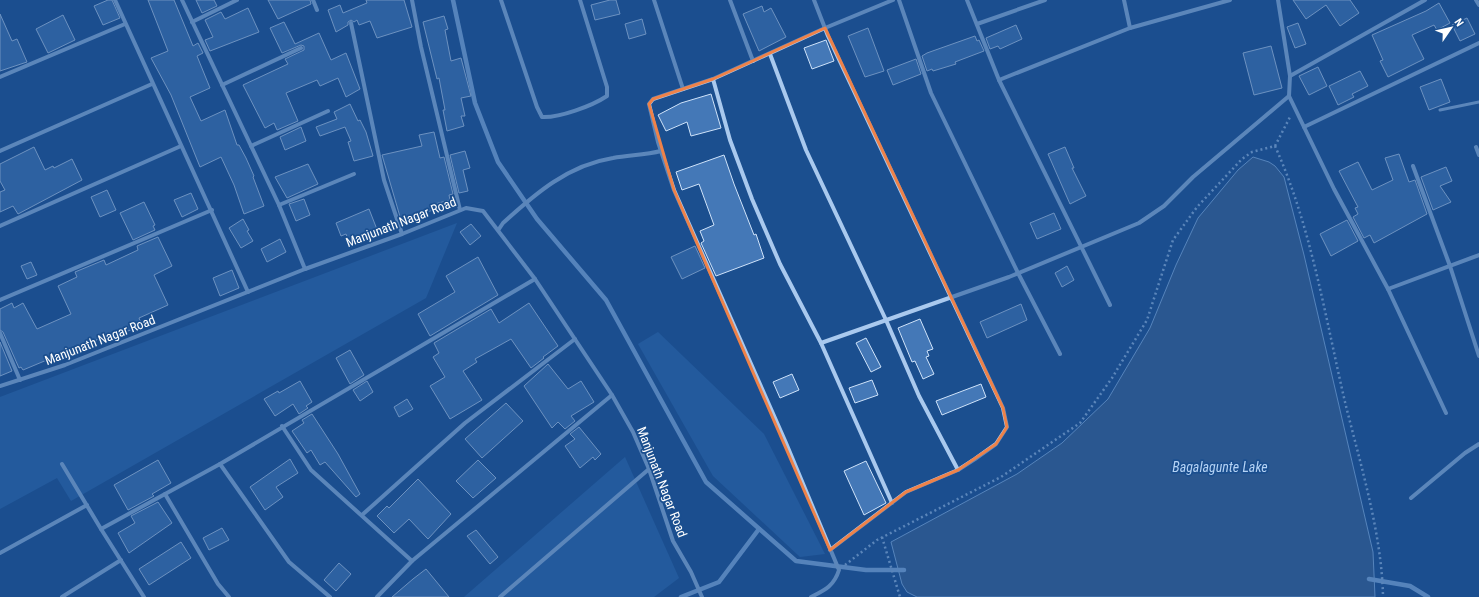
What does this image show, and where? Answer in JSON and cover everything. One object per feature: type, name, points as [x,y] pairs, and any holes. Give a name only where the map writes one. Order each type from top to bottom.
[{"type":"street","points":[[115,0],[152,84],[212,210],[248,292]]},
{"type":"street","points":[[182,0],[279,205],[305,269]]},
{"type":"street","points":[[192,22],[237,0]]},
{"type":"street","points":[[313,0],[317,10]]},
{"type":"street","points":[[412,0],[421,47],[460,210]]},
{"type":"street","points":[[501,0],[536,107],[542,116],[551,117],[599,102],[607,96],[607,87],[580,0]]},
{"type":"street","points":[[654,0],[683,89]]},
{"type":"street","points":[[730,0],[753,61]]},
{"type":"street","points":[[814,0],[825,28],[1003,408],[1007,427],[996,444],[958,470],[906,492],[830,550]]},
{"type":"street","points":[[811,597],[821,595],[828,589],[835,581],[839,570],[786,443],[674,190],[661,151],[649,104],[653,99],[713,79],[825,28],[893,0]]},
{"type":"street","points":[[899,0],[931,94],[1018,273],[1060,354]]},
{"type":"street","points":[[967,0],[999,80],[1080,248],[1110,305]]},
{"type":"street","points":[[977,24],[1045,0]]},
{"type":"street","points":[[1124,0],[1130,28]]},
{"type":"street","points":[[999,80],[1130,28],[1230,0]]},
{"type":"street","points":[[1278,0],[1290,76],[1289,96],[1334,189],[1388,289],[1446,413]]},
{"type":"street","points":[[1290,76],[1425,0]]},
{"type":"street","points":[[1476,0],[1479,5]]},
{"type":"street","points":[[352,23],[384,180],[402,234]]},
{"type":"street","points":[[0,76],[125,24]]},
{"type":"street","points":[[1304,128],[1479,43]]},
{"type":"street","points":[[222,85],[301,48]]},
{"type":"street","points":[[770,54],[806,150],[886,320],[919,396],[958,470]]},
{"type":"street","points":[[713,79],[730,140],[752,199],[780,264],[821,343],[892,503]]},
{"type":"street","points":[[0,151],[152,84]]},
{"type":"street","points":[[821,343],[1018,273],[1139,223],[1164,206],[1193,178],[1289,96]]},
{"type":"street","points":[[251,146],[328,111]]},
{"type":"street","points":[[0,226],[181,146]]},
{"type":"street","points":[[1476,147],[1479,155]]},
{"type":"street","points":[[499,229],[503,222],[542,189],[572,170],[612,158],[639,156],[661,151]]},
{"type":"street","points":[[1414,166],[1450,266],[1479,356]]},
{"type":"street","points":[[279,205],[354,174]]},
{"type":"street","name":"Manjunath Nagar Road","points":[[0,386],[66,365],[305,269],[402,234],[460,210],[466,208],[483,211],[499,229],[535,279],[612,395],[633,432],[649,468],[673,541],[691,572],[702,597]]},
{"type":"street","points":[[0,300],[212,210]]},
{"type":"street","points":[[1388,289],[1479,255]]},
{"type":"street","points":[[101,529],[220,464],[282,426],[535,279]]},
{"type":"street","points":[[0,333],[20,380]]},
{"type":"street","points":[[362,515],[465,423],[575,339]]},
{"type":"street","points":[[377,597],[412,561],[612,395]]},
{"type":"street","points":[[282,426],[311,470],[412,561]]},
{"type":"street","points":[[1411,498],[1465,453],[1479,444]]},
{"type":"street","points":[[62,464],[144,597]]},
{"type":"street","points":[[220,464],[289,562],[330,597]]},
{"type":"street","points":[[500,597],[649,468]]},
{"type":"street","points":[[165,494],[218,584],[229,597]]},
{"type":"street","points":[[0,553],[87,505]]},
{"type":"street","points":[[62,597],[121,560]]},
{"type":"lane","points":[[1440,110],[1479,102]]},
{"type":"path","points":[[839,570],[882,537],[1001,477],[1080,423],[1112,378],[1147,320],[1173,240],[1197,207],[1242,159],[1252,152],[1275,146],[1295,108]]},
{"type":"path","points":[[1275,146],[1291,183],[1314,267],[1378,544],[1383,597]]},
{"type":"path","points":[[882,537],[900,597]]},
{"type":"highlighted area","points":[[825,28],[1003,408],[1007,427],[996,444],[958,470],[906,492],[830,550],[674,190],[649,104],[653,99],[713,79]]},
{"type":"shaded area","points":[[457,223],[426,298],[71,501],[57,478],[0,509],[0,397]]},
{"type":"shaded area","points":[[658,332],[764,434],[825,554],[800,557],[713,476],[638,344]]},
{"type":"shaded area","points":[[625,457],[679,578],[654,597],[464,597]]},
{"type":"water","name":"Bagalagunte Lake","points":[[1253,157],[1269,162],[1275,166],[1284,177],[1304,255],[1373,552],[1375,597],[917,597],[907,592],[902,584],[891,542],[1017,474],[1062,443],[1108,399],[1150,328],[1176,265],[1198,218],[1238,170]]},
{"type":"building","points":[[108,0],[112,0],[120,18],[103,25],[94,6]]},
{"type":"building","points":[[148,0],[174,0],[193,46],[198,43],[203,53],[197,56],[210,88],[190,97],[201,121],[225,110],[237,145],[239,145],[254,176],[253,177],[264,206],[244,214],[234,185],[221,157],[200,167],[171,95],[151,58],[168,51]]},
{"type":"building","points":[[196,0],[214,0],[217,6],[202,13]]},
{"type":"building","points":[[268,0],[310,0],[311,4],[278,19]]},
{"type":"building","points":[[366,0],[404,0],[412,27],[377,38],[370,21],[359,25],[357,20],[354,22],[351,20],[348,22],[348,25],[336,32],[328,10],[340,5],[343,13],[367,3]]},
{"type":"building","points":[[616,0],[620,14],[595,20],[591,5]]},
{"type":"building","points":[[1293,0],[1350,0],[1359,13],[1340,26],[1326,5],[1306,19]]},
{"type":"building","points":[[1439,3],[1450,23],[1437,30],[1434,25],[1412,35],[1424,59],[1388,77],[1380,61],[1383,60],[1372,35],[1426,11]]},
{"type":"building","points":[[762,6],[764,12],[771,8],[786,37],[759,51],[743,14]]},
{"type":"building","points":[[248,8],[259,32],[210,51],[205,40],[213,37],[205,20],[221,12],[225,19]]},
{"type":"building","points":[[0,14],[12,41],[17,39],[27,62],[0,71]]},
{"type":"building","points":[[63,15],[75,40],[48,53],[36,29]]},
{"type":"building","points":[[444,16],[448,29],[445,30],[451,61],[461,58],[471,96],[461,98],[465,116],[461,116],[464,126],[447,131],[439,78],[437,79],[423,22]]},
{"type":"building","points":[[1467,18],[1475,34],[1460,41],[1452,25]]},
{"type":"building","points":[[642,19],[646,34],[629,39],[625,24]]},
{"type":"building","points":[[284,22],[295,44],[319,33],[331,60],[346,53],[360,89],[346,97],[338,78],[320,86],[317,80],[286,93],[298,121],[277,130],[274,123],[265,128],[243,85],[288,64],[285,59],[304,50],[304,46],[301,45],[282,53],[270,28]]},
{"type":"building","points":[[1298,23],[1306,44],[1295,48],[1287,27]]},
{"type":"building","points":[[1016,25],[1022,39],[1000,49],[998,46],[990,49],[986,38]]},
{"type":"building","points":[[868,28],[884,71],[865,77],[848,36]]},
{"type":"building","points":[[975,36],[977,41],[979,40],[984,51],[955,62],[956,64],[933,71],[932,69],[927,71],[922,56]]},
{"type":"building","points":[[826,40],[834,61],[812,69],[804,48]]},
{"type":"building","points":[[1271,46],[1282,88],[1254,95],[1243,53]]},
{"type":"building","points":[[916,59],[921,74],[893,85],[887,70]]},
{"type":"building","points":[[1318,67],[1327,86],[1309,95],[1299,76]]},
{"type":"building","points":[[1360,71],[1368,86],[1352,94],[1354,97],[1338,105],[1329,86]]},
{"type":"building","points":[[1441,79],[1450,102],[1429,110],[1420,87]]},
{"type":"building","points":[[711,94],[721,128],[691,136],[687,122],[666,131],[658,115],[681,103]]},
{"type":"building","points":[[350,104],[358,121],[360,120],[366,132],[373,156],[354,161],[348,142],[351,141],[345,127],[320,136],[316,127],[337,119],[334,112]]},
{"type":"building","points":[[301,127],[306,141],[285,150],[280,137]]},
{"type":"building","points":[[434,132],[440,158],[444,157],[453,194],[449,195],[450,200],[431,205],[433,210],[401,220],[382,155],[422,146],[419,135]]},
{"type":"building","points":[[34,147],[45,170],[53,166],[54,168],[72,159],[82,180],[18,214],[13,206],[0,212],[0,192],[5,190],[0,181],[0,164]]},
{"type":"building","points":[[1065,147],[1074,168],[1072,168],[1086,196],[1070,204],[1048,154]]},
{"type":"building","points":[[465,151],[470,168],[463,170],[468,191],[459,193],[450,155]]},
{"type":"building","points":[[1399,154],[1409,182],[1415,180],[1427,214],[1374,243],[1370,235],[1364,238],[1353,217],[1358,214],[1355,208],[1358,207],[1339,171],[1358,162],[1372,190],[1393,180],[1385,158]]},
{"type":"building","points":[[724,155],[754,235],[756,234],[764,258],[716,276],[701,243],[704,241],[700,231],[714,225],[699,184],[682,190],[676,172]]},
{"type":"building","points":[[308,164],[318,184],[287,198],[275,177]]},
{"type":"building","points":[[1446,167],[1452,181],[1440,186],[1451,202],[1433,210],[1421,177]]},
{"type":"building","points":[[107,190],[116,210],[100,217],[91,197]]},
{"type":"building","points":[[191,193],[198,209],[182,217],[174,200]]},
{"type":"building","points":[[304,199],[310,215],[296,221],[289,204]]},
{"type":"building","points":[[144,202],[155,225],[153,226],[155,230],[133,240],[120,213]]},
{"type":"building","points":[[369,209],[378,232],[362,238],[363,242],[351,247],[346,234],[341,236],[336,223]]},
{"type":"building","points":[[1054,213],[1061,229],[1037,239],[1030,223]]},
{"type":"building","points":[[243,219],[249,230],[247,231],[253,241],[241,248],[229,228]]},
{"type":"building","points":[[1347,220],[1358,241],[1331,256],[1320,234]]},
{"type":"building","points":[[471,224],[481,236],[470,245],[460,232]]},
{"type":"building","points":[[158,237],[172,266],[154,275],[168,305],[139,318],[142,326],[125,332],[124,329],[96,340],[97,341],[86,346],[85,344],[23,370],[21,367],[19,368],[3,332],[0,330],[0,309],[12,303],[14,308],[23,303],[37,329],[71,314],[58,286],[77,277],[75,272],[104,260],[106,265],[138,250],[137,246]]},
{"type":"building","points":[[280,239],[286,252],[267,262],[261,249]]},
{"type":"building","points":[[695,246],[705,268],[682,279],[671,257]]},
{"type":"building","points":[[478,257],[498,295],[430,336],[418,314],[455,292],[446,276]]},
{"type":"building","points":[[31,262],[37,275],[27,279],[21,266]]},
{"type":"building","points":[[1067,266],[1074,280],[1062,287],[1055,273]]},
{"type":"building","points":[[232,270],[239,288],[220,296],[213,278]]},
{"type":"building","points":[[529,303],[558,346],[531,368],[511,339],[475,359],[477,362],[463,371],[482,400],[450,419],[430,386],[445,377],[433,357],[439,353],[434,343],[491,309],[499,323]]},
{"type":"building","points":[[1021,304],[1027,320],[987,338],[980,322]]},
{"type":"building","points":[[920,319],[933,349],[927,351],[929,356],[926,357],[934,374],[923,379],[915,361],[912,362],[898,328]]},
{"type":"building","points":[[866,338],[881,367],[871,372],[856,343]]},
{"type":"building","points":[[0,342],[12,371],[0,376]]},
{"type":"building","points":[[350,350],[364,375],[350,384],[336,358]]},
{"type":"building","points":[[548,364],[568,389],[581,381],[594,402],[571,416],[575,421],[565,429],[558,422],[552,428],[524,386]]},
{"type":"building","points":[[792,374],[799,390],[780,398],[773,382]]},
{"type":"building","points":[[872,380],[878,395],[855,403],[849,388]]},
{"type":"building","points":[[300,381],[312,402],[306,406],[308,408],[299,414],[293,404],[275,416],[264,399],[278,391],[279,393]]},
{"type":"building","points":[[367,381],[373,392],[360,401],[353,390]]},
{"type":"building","points":[[981,384],[986,397],[942,415],[936,401]]},
{"type":"building","points":[[407,399],[413,409],[399,417],[394,407]]},
{"type":"building","points":[[506,403],[523,421],[482,458],[465,439]]},
{"type":"building","points":[[312,414],[338,454],[360,494],[356,497],[325,462],[320,465],[311,450],[307,453],[292,431],[304,423],[302,420]]},
{"type":"building","points":[[579,427],[601,454],[595,460],[593,457],[580,468],[565,446],[575,439],[570,434]]},
{"type":"building","points":[[290,459],[298,473],[276,487],[283,497],[265,510],[250,487]]},
{"type":"building","points":[[158,460],[171,483],[152,494],[154,496],[128,510],[114,485]]},
{"type":"building","points":[[478,460],[496,478],[473,498],[456,481]]},
{"type":"building","points":[[866,461],[886,503],[864,515],[844,471]]},
{"type":"building","points":[[418,479],[451,514],[428,539],[409,519],[394,533],[377,516],[387,506],[389,508]]},
{"type":"building","points":[[158,502],[172,523],[129,553],[118,533],[135,523],[131,516]]},
{"type":"building","points":[[222,528],[229,540],[209,550],[203,538]]},
{"type":"building","points":[[476,530],[498,557],[490,564],[467,536]]},
{"type":"building","points":[[181,542],[191,558],[149,585],[139,569]]},
{"type":"building","points":[[339,563],[351,574],[336,591],[324,580]]},
{"type":"building","points":[[426,569],[449,597],[392,597],[413,579]]},
{"type":"waterway","points":[[453,0],[475,103],[498,162],[537,219],[606,300],[706,482],[796,561],[866,570],[904,570]]},
{"type":"waterway","points":[[681,597],[719,582],[759,529]]},
{"type":"waterway","points":[[1369,579],[1410,586],[1428,597]]}]
